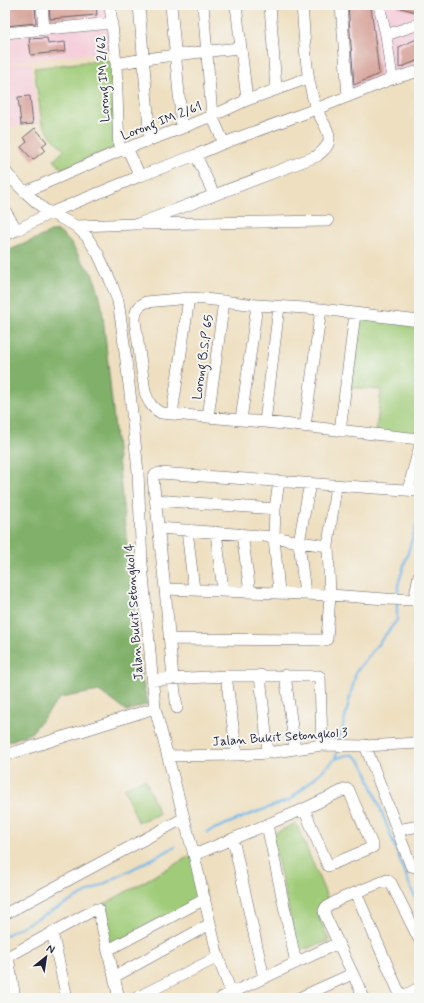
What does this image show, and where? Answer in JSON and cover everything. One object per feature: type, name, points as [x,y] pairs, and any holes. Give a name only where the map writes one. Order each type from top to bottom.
[{"type":"street","points":[[42,5],[44,29]]},
{"type":"street","name":"Lorong IM 2/62","points":[[110,5],[123,149]]},
{"type":"street","points":[[139,5],[150,140]]},
{"type":"street","points":[[171,5],[182,128]]},
{"type":"street","points":[[203,5],[212,116],[224,143]]},
{"type":"street","points":[[236,5],[247,100]]},
{"type":"street","points":[[270,5],[276,90]]},
{"type":"street","points":[[138,224],[317,156],[326,148],[329,141],[329,135],[316,109],[308,78],[302,5]]},
{"type":"street","points":[[340,5],[348,96]]},
{"type":"street","points":[[379,5],[386,35],[392,79]]},
{"type":"street","points":[[5,34],[112,22]]},
{"type":"street","points":[[386,35],[419,24]]},
{"type":"street","points":[[116,64],[175,54],[240,48]]},
{"type":"street","points":[[5,235],[50,212],[140,176],[419,70]]},
{"type":"street","name":"Lorong IM 2/61","points":[[25,192],[123,149],[182,128],[247,100],[308,78]]},
{"type":"street","points":[[123,149],[140,176]]},
{"type":"street","points":[[196,155],[214,195]]},
{"type":"street","points":[[5,170],[25,192],[45,210],[76,226],[328,221]]},
{"type":"street","points":[[5,211],[17,230]]},
{"type":"street","name":"Jalan Bukit Setongkol 4","points":[[76,226],[87,237],[98,254],[112,282],[118,301],[130,393],[138,472],[142,564],[155,708],[194,855],[228,996]]},
{"type":"street","points":[[172,414],[190,298]]},
{"type":"street","points":[[419,321],[321,309],[279,307],[190,298],[146,302],[140,305],[135,315],[145,392],[148,401],[153,408],[161,413],[305,426],[419,439]]},
{"type":"street","name":"Lorong B.S.P 65","points":[[208,417],[224,301]]},
{"type":"street","points":[[241,420],[257,305]]},
{"type":"street","points":[[265,422],[279,307]]},
{"type":"street","points":[[305,426],[321,309]]},
{"type":"street","points":[[340,431],[355,314]]},
{"type":"street","points":[[177,708],[173,678],[166,589],[155,500],[153,478],[155,475],[159,473],[413,490],[419,449]]},
{"type":"street","points":[[279,481],[275,509],[274,537],[279,593]]},
{"type":"street","points":[[305,594],[299,542],[310,483]]},
{"type":"street","points":[[170,639],[326,640],[328,638],[330,595],[328,546],[336,485]]},
{"type":"street","points":[[155,500],[275,509]]},
{"type":"street","points":[[159,528],[274,537],[328,546]]},
{"type":"street","points":[[187,530],[194,590]]},
{"type":"street","points":[[216,532],[223,591]]},
{"type":"street","points":[[242,534],[250,592]]},
{"type":"street","points":[[166,589],[330,595],[415,600],[419,575]]},
{"type":"street","points":[[152,680],[260,675],[319,676],[322,745]]},
{"type":"street","points":[[260,675],[268,753]]},
{"type":"street","points":[[285,675],[295,749]]},
{"type":"street","points":[[226,676],[237,755]]},
{"type":"street","points":[[6,755],[155,708]]},
{"type":"street","name":"Jalan Bukit Setongkol 3","points":[[168,756],[268,753],[322,745],[365,746],[419,743]]},
{"type":"street","points":[[365,746],[398,830],[415,867]]},
{"type":"street","points":[[194,855],[304,809],[346,789],[349,790],[373,847],[328,866],[304,809]]},
{"type":"street","points":[[5,914],[184,818]]},
{"type":"street","points":[[267,825],[296,963]]},
{"type":"street","points":[[398,830],[419,826]]},
{"type":"street","points":[[233,839],[264,978]]},
{"type":"street","points":[[364,998],[325,915],[324,911],[326,907],[342,898],[387,880],[391,883],[419,939]]},
{"type":"street","points":[[356,893],[400,997],[419,988]]},
{"type":"street","points":[[108,950],[205,899]]},
{"type":"street","points":[[16,998],[8,956],[96,909],[99,911],[119,998]]},
{"type":"street","points":[[114,977],[210,924]]},
{"type":"street","points":[[52,932],[67,998]]},
{"type":"street","points":[[228,996],[338,943]]},
{"type":"street","points":[[136,998],[218,957]]},
{"type":"street","points":[[299,998],[352,974]]},
{"type":"shaded area","points":[[5,5],[108,5],[112,51],[5,63]]},
{"type":"shaded area","points":[[342,5],[419,5],[419,64],[351,92]]},
{"type":"shaded area","points":[[31,62],[38,124],[5,128],[5,65]]},
{"type":"green space","points":[[111,59],[116,147],[62,169],[54,160],[64,150],[50,135],[42,123],[34,68]]},
{"type":"green space","points":[[56,230],[68,240],[92,274],[97,286],[102,307],[141,676],[148,704],[127,711],[99,691],[60,698],[31,733],[5,743],[5,252]]},
{"type":"green space","points":[[355,314],[419,321],[419,435],[376,432],[381,390],[346,387]]},
{"type":"green space","points":[[145,779],[159,814],[138,822],[124,788]]},
{"type":"green space","points":[[296,823],[329,902],[319,917],[329,941],[299,951],[272,835]]},
{"type":"green space","points":[[195,853],[206,897],[109,948],[99,907]]},
{"type":"building","points":[[5,5],[35,5],[36,23],[5,26]]},
{"type":"building","points":[[49,5],[96,5],[97,15],[50,19]]},
{"type":"building","points":[[348,5],[371,5],[379,74],[354,85]]},
{"type":"building","points":[[398,5],[419,5],[419,13],[398,7]]},
{"type":"building","points":[[47,38],[48,44],[65,42],[66,51],[31,55],[29,39]]},
{"type":"building","points":[[419,38],[419,60],[399,68],[399,47]]},
{"type":"building","points":[[30,96],[33,124],[21,125],[18,97]]},
{"type":"building","points":[[35,128],[47,142],[42,146],[45,150],[33,160],[21,147],[27,142],[24,137]]},
{"type":"waterway","points":[[398,596],[398,585],[419,516]]},
{"type":"waterway","points":[[339,743],[356,672],[397,620],[397,601]]},
{"type":"waterway","points":[[207,832],[290,800],[335,759],[338,748]]},
{"type":"waterway","points":[[335,759],[345,755],[353,755],[356,756],[365,768],[419,907]]},
{"type":"waterway","points":[[5,936],[175,847]]}]
